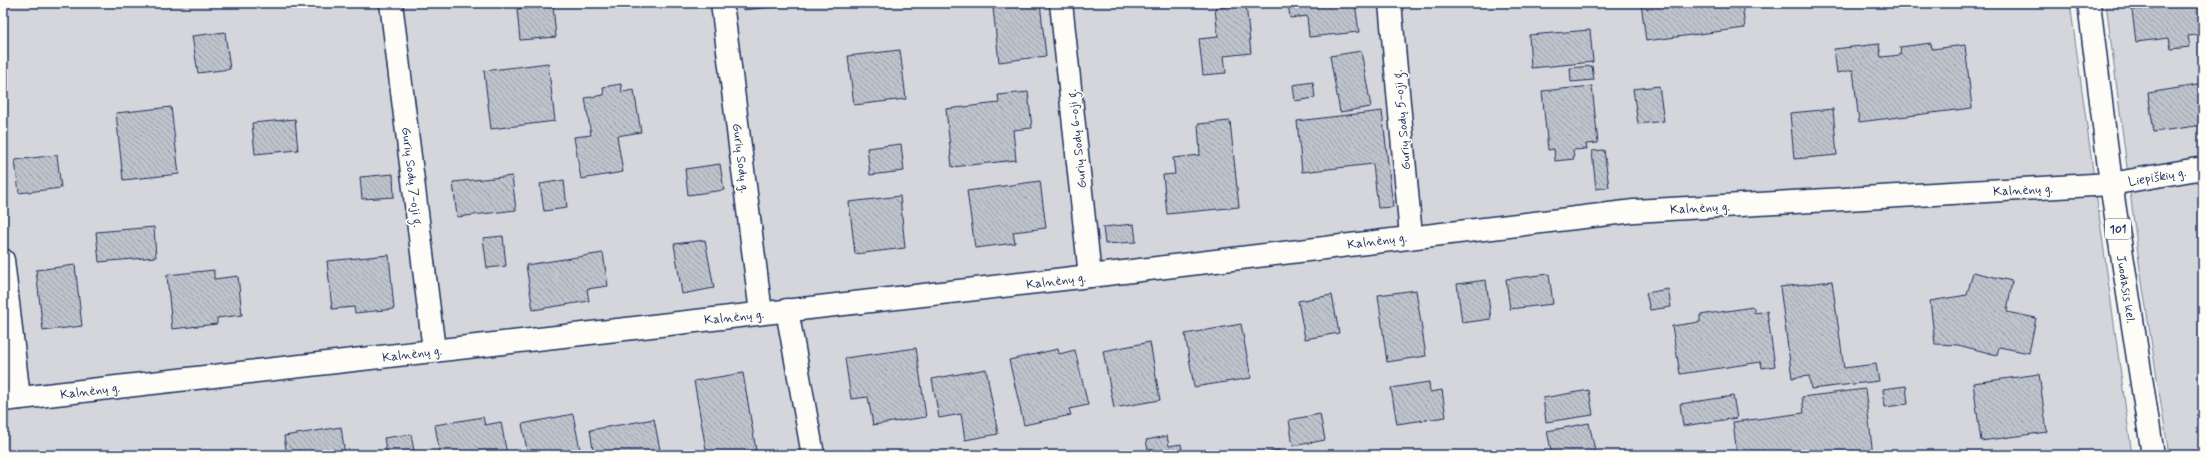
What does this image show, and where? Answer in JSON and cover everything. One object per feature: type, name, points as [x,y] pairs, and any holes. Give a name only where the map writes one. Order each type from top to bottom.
[{"type":"street","name":"Gurių Sodų 7-oji g.","points":[[391,3],[434,350]]},
{"type":"street","name":"Gurių Sodų g.","points":[[722,3],[761,313]]},
{"type":"street","name":"Gurių Sodų 6-oji g.","points":[[1061,3],[1090,276]]},
{"type":"street","name":"Gurių Sodų 5-oji g.","points":[[1390,3],[1411,236]]},
{"type":"street","name":"Juodasis kel.","points":[[2088,3],[2111,184],[2153,455]]},
{"type":"street","name":"Liepiškių g.","points":[[2111,184],[2203,168]]},
{"type":"street","name":"Kalnėnų g.","points":[[11,399],[1090,276],[1411,236],[1634,211],[2111,184]]},
{"type":"street","points":[[3,260],[11,399]]},
{"type":"street","points":[[787,310],[813,455]]},
{"type":"shaded area","points":[[3,3],[2070,3],[2132,455],[3,455]]},
{"type":"shaded area","points":[[2106,3],[2203,3],[2203,455],[2169,455],[2140,269]]},
{"type":"building","points":[[742,3],[783,3],[783,6],[743,10]]},
{"type":"building","points":[[1040,3],[1046,56],[999,62],[993,8]]},
{"type":"building","points":[[1288,3],[1355,3],[1359,32],[1309,37],[1307,16],[1290,18]]},
{"type":"building","points":[[1641,3],[1742,3],[1745,28],[1646,41]]},
{"type":"building","points":[[2162,3],[2203,3],[2203,34],[2188,36],[2190,47],[2171,49],[2169,38],[2136,42],[2132,10],[2162,7]]},
{"type":"building","points":[[1246,4],[1251,53],[1224,56],[1226,73],[1203,75],[1199,39],[1218,37],[1215,8]]},
{"type":"building","points":[[553,5],[556,37],[520,40],[517,9]]},
{"type":"building","points":[[1590,30],[1593,62],[1531,68],[1529,35]]},
{"type":"building","points":[[225,32],[230,69],[198,73],[192,36]]},
{"type":"building","points":[[1931,43],[1932,49],[1965,45],[1972,108],[1859,122],[1853,70],[1837,73],[1834,49],[1879,44],[1881,57],[1901,55],[1900,47]]},
{"type":"building","points":[[900,50],[906,99],[854,105],[848,56]]},
{"type":"building","points":[[1361,51],[1371,107],[1340,112],[1330,56]]},
{"type":"building","points":[[548,63],[555,121],[491,129],[484,71]]},
{"type":"building","points":[[1592,66],[1594,80],[1571,82],[1570,68]]},
{"type":"building","points":[[1313,82],[1315,98],[1295,101],[1293,85]]},
{"type":"building","points":[[621,84],[622,92],[634,90],[641,132],[617,136],[623,172],[581,179],[574,137],[591,135],[585,98],[604,95],[603,87]]},
{"type":"building","points":[[2203,84],[2203,125],[2154,132],[2148,93]]},
{"type":"building","points":[[1592,86],[1598,143],[1586,144],[1587,149],[1573,150],[1574,159],[1555,161],[1554,149],[1548,150],[1542,91]]},
{"type":"building","points":[[1659,86],[1664,121],[1638,124],[1633,89]]},
{"type":"building","points":[[1028,92],[1032,128],[1013,130],[1016,160],[952,167],[946,109],[999,103],[998,95]]},
{"type":"building","points":[[171,107],[179,174],[123,180],[116,113]]},
{"type":"building","points":[[1833,109],[1837,155],[1794,159],[1790,113]]},
{"type":"building","points":[[1382,111],[1393,207],[1378,208],[1373,164],[1302,172],[1297,121]]},
{"type":"building","points":[[295,119],[298,150],[255,154],[252,123]]},
{"type":"building","points":[[1230,121],[1239,207],[1167,214],[1163,175],[1175,174],[1173,158],[1200,155],[1198,124]]},
{"type":"building","points":[[901,144],[904,171],[870,175],[867,148]]},
{"type":"building","points":[[1604,150],[1609,187],[1596,189],[1592,151]]},
{"type":"building","points":[[57,155],[61,188],[19,193],[15,160]]},
{"type":"building","points":[[720,164],[724,190],[688,195],[685,169]]},
{"type":"building","points":[[393,174],[394,197],[362,199],[360,177]]},
{"type":"building","points":[[512,176],[516,210],[457,217],[453,182]]},
{"type":"building","points":[[564,180],[567,208],[544,211],[540,184]]},
{"type":"building","points":[[1040,181],[1046,228],[1013,232],[1015,243],[975,248],[967,191]]},
{"type":"building","points":[[900,196],[905,248],[855,254],[849,202]]},
{"type":"building","points":[[1134,224],[1136,242],[1105,244],[1103,227]]},
{"type":"building","points":[[154,227],[156,257],[99,262],[96,232]]},
{"type":"building","points":[[503,236],[506,266],[487,268],[483,238]]},
{"type":"building","points":[[705,240],[714,288],[682,294],[674,244]]},
{"type":"building","points":[[603,253],[608,286],[587,289],[589,301],[533,310],[526,265]]},
{"type":"building","points":[[389,255],[394,309],[355,313],[354,307],[332,309],[327,261]]},
{"type":"building","points":[[75,265],[82,326],[43,331],[36,270]]},
{"type":"building","points":[[214,270],[214,279],[238,276],[242,315],[217,318],[217,324],[172,329],[167,275]]},
{"type":"building","points":[[1973,272],[2012,281],[2007,312],[2036,318],[2029,353],[1999,347],[1997,355],[1958,345],[1935,344],[1930,301],[1967,295]]},
{"type":"building","points":[[1549,274],[1553,304],[1510,309],[1506,279]]},
{"type":"building","points":[[1486,280],[1491,319],[1462,323],[1457,284]]},
{"type":"building","points":[[1832,281],[1844,368],[1876,364],[1879,381],[1811,389],[1809,376],[1792,378],[1780,287]]},
{"type":"building","points":[[1668,289],[1671,307],[1650,310],[1646,293]]},
{"type":"building","points":[[1416,290],[1426,356],[1387,362],[1378,295]]},
{"type":"building","points":[[1332,295],[1339,333],[1305,339],[1298,301]]},
{"type":"building","points":[[1753,307],[1755,313],[1767,311],[1775,366],[1762,368],[1761,362],[1680,374],[1672,326],[1700,322],[1700,315]]},
{"type":"building","points":[[1241,324],[1251,378],[1194,387],[1185,334]]},
{"type":"building","points":[[1150,342],[1160,400],[1114,408],[1103,351]]},
{"type":"building","points":[[916,348],[926,417],[873,425],[868,397],[851,399],[845,358]]},
{"type":"building","points":[[1058,349],[1059,354],[1075,350],[1088,405],[1069,409],[1071,415],[1024,425],[1009,360]]},
{"type":"building","points":[[986,369],[998,434],[965,440],[961,414],[939,418],[932,379]]},
{"type":"building","points":[[743,373],[756,450],[724,455],[707,455],[694,381]]},
{"type":"building","points":[[2039,374],[2047,432],[1981,441],[1973,383]]},
{"type":"building","points":[[1429,382],[1430,392],[1442,390],[1446,417],[1397,424],[1391,388]]},
{"type":"building","points":[[1906,386],[1908,404],[1885,407],[1883,389]]},
{"type":"building","points":[[1865,389],[1873,455],[1737,455],[1733,422],[1804,413],[1802,397]]},
{"type":"building","points":[[1589,390],[1593,415],[1546,422],[1543,398]]},
{"type":"building","points":[[1733,396],[1737,418],[1683,426],[1680,404]]},
{"type":"building","points":[[573,414],[581,455],[522,455],[521,452],[527,450],[522,424]]},
{"type":"building","points":[[1320,414],[1325,440],[1293,446],[1289,420]]},
{"type":"building","points":[[483,417],[485,425],[501,422],[507,455],[440,455],[435,425]]},
{"type":"building","points":[[654,419],[661,455],[594,455],[590,430]]},
{"type":"building","points":[[1589,423],[1596,455],[1552,455],[1547,431]]},
{"type":"building","points":[[341,427],[345,455],[287,455],[284,436]]},
{"type":"building","points":[[411,434],[414,451],[420,451],[421,455],[387,455],[384,438]]},
{"type":"building","points":[[1167,436],[1169,446],[1181,444],[1183,455],[1149,455],[1146,440]]},
{"type":"building","points":[[1279,450],[1280,455],[1253,455]]}]
